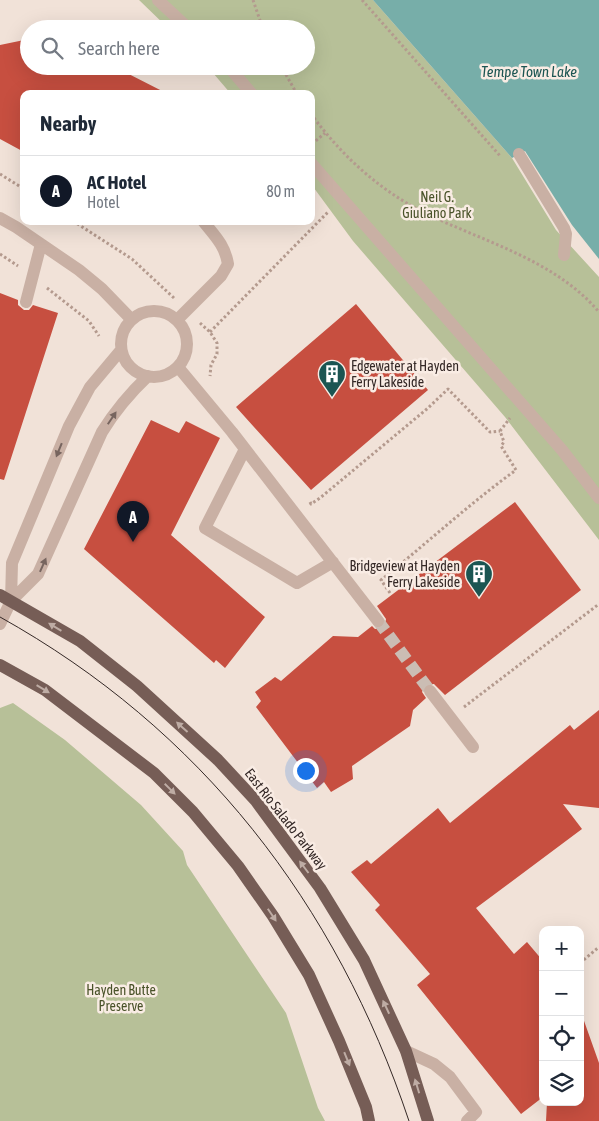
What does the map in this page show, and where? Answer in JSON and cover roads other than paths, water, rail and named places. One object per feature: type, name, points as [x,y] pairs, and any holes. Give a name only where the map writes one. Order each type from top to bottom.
[{"type":"main road","name":"East Rio Salado Parkway","points":[[6,598],[80,641],[137,686],[218,760],[256,801],[320,888],[364,960],[406,1051],[428,1121]]},
{"type":"main road","points":[[0,665],[45,690],[154,773],[193,812],[238,866],[273,916],[309,975],[373,1121]]},
{"type":"main road","points":[[366,1107],[369,1121]]},
{"type":"lane","points":[[158,0],[179,20]]},
{"type":"lane","points":[[236,75],[249,90]]},
{"type":"lane","points":[[519,154],[564,228],[566,234],[564,255]]},
{"type":"lane","points":[[315,168],[562,450],[599,498]]},
{"type":"lane","points":[[0,218],[79,270],[102,289],[131,319]]},
{"type":"lane","points":[[177,320],[221,276],[228,264],[226,253],[220,242],[206,225]]},
{"type":"lane","points":[[26,302],[41,244]]},
{"type":"lane","points":[[152,310],[163,311],[177,320],[186,332],[188,343],[186,354],[178,367],[164,376],[153,377],[133,369],[126,361],[121,350],[124,328],[131,319],[141,313],[152,310]]},
{"type":"lane","points":[[0,624],[12,563],[69,426],[90,387],[121,350]]},
{"type":"lane","points":[[178,367],[245,449],[378,621]]},
{"type":"lane","points":[[6,598],[38,574],[102,432],[128,396],[148,376]]},
{"type":"lane","points":[[245,449],[205,528],[297,583],[333,562]]},
{"type":"lane","points":[[430,691],[473,747]]},
{"type":"lane","points":[[406,1051],[434,1064],[450,1077],[476,1112],[467,1121]]},
{"type":"water","name":"Tempe Town Lake","points":[[373,0],[599,0],[599,259],[572,225],[525,151],[512,158]]},
{"type":"tunnel","points":[[378,621],[430,691]]},
{"type":"tram line","points":[[0,617],[72,662],[138,712],[198,768],[253,829],[301,895],[343,966],[379,1041],[409,1121]]},
{"type":"place","name":"Edgewater at Hayden Ferry Lakeside","points":[[332,398]]},
{"type":"place","name":"AC Hotel","points":[[133,542]]},
{"type":"place","name":"Bridgeview at Hayden Ferry Lakeside","points":[[479,598]]},
{"type":"park label","name":"Neil G. Giuliano Park","points":[[437,206]]},
{"type":"park label","name":"Hayden Butte Preserve","points":[[121,998]]}]
